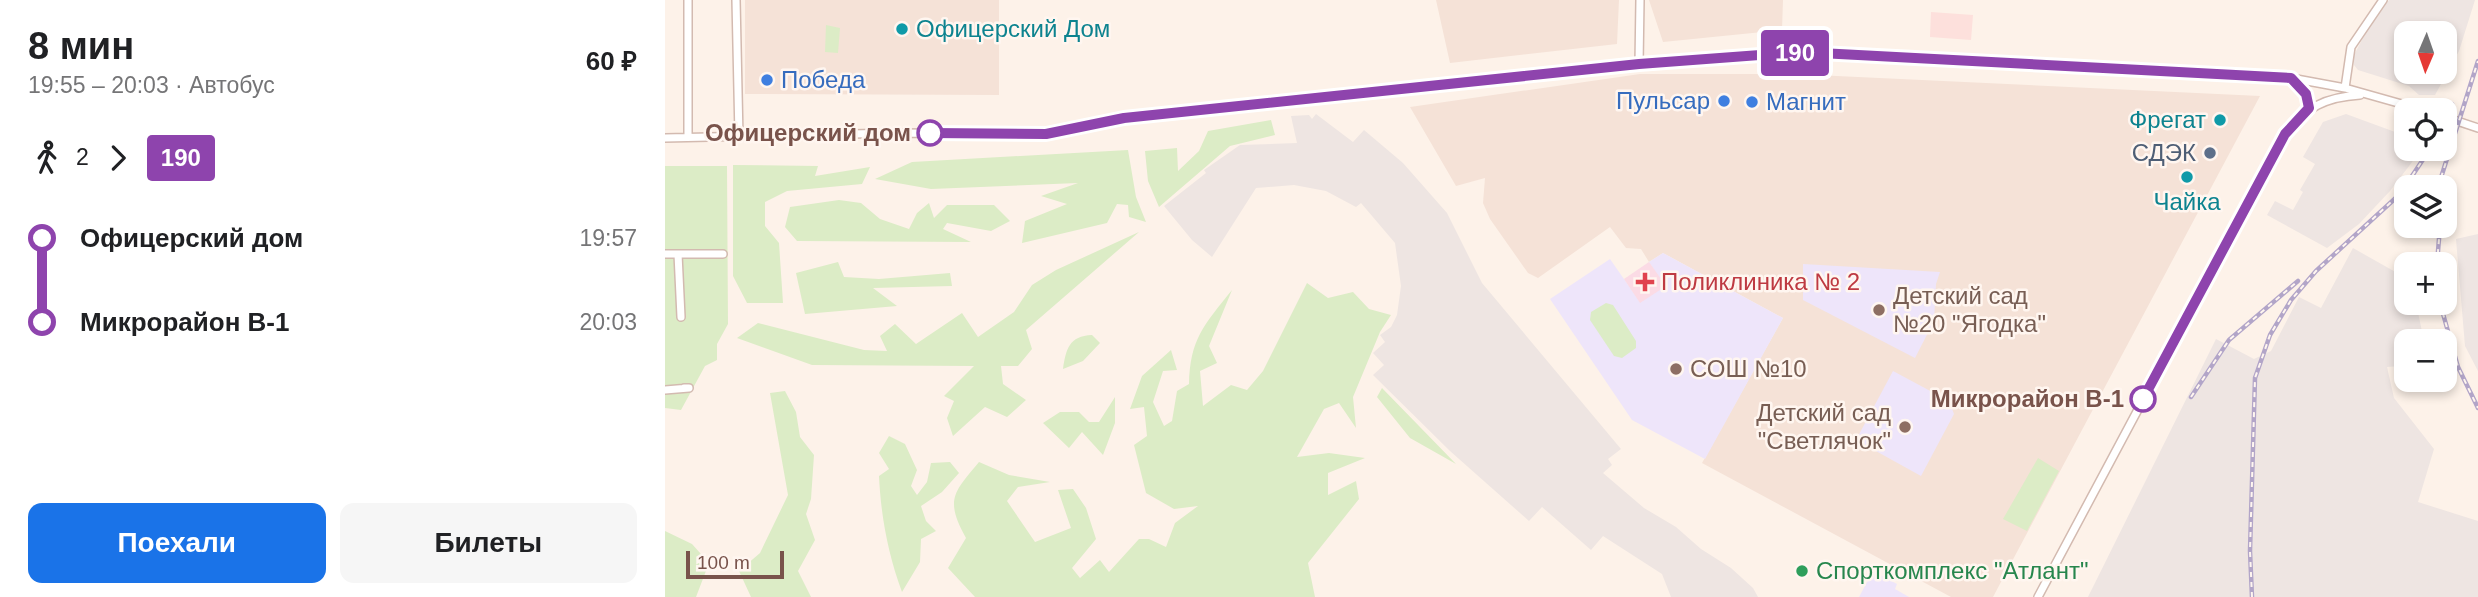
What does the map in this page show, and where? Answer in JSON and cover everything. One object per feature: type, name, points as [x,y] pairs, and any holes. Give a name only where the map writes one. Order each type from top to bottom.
[{"type":"street","points":[[688,0],[688,138]]},
{"type":"street","points":[[737,0],[739,137]]},
{"type":"street","points":[[1639,64],[1640,0]]},
{"type":"street","points":[[2345,88],[2351,47],[2383,0]]},
{"type":"street","points":[[665,138],[897,133],[1053,134],[1124,118],[1639,64],[1817,52],[2291,78],[2345,88],[2394,101]]},
{"type":"street","points":[[2291,78],[2306,94],[2309,108]]},
{"type":"street","points":[[2038,597],[2290,128],[2309,108],[2334,98],[2372,95]]},
{"type":"street","points":[[2457,121],[2478,128]]},
{"type":"street","points":[[665,254],[723,254]]},
{"type":"street","points":[[678,254],[681,317]]},
{"type":"street","points":[[665,390],[689,388],[684,388]]},
{"type":"shaded area","points":[[745,0],[999,0],[999,95],[745,94]]},
{"type":"shaded area","points":[[1436,0],[1619,0],[1617,44],[1450,63]]},
{"type":"shaded area","points":[[1649,0],[1783,0],[1782,30],[1663,42]]},
{"type":"shaded area","points":[[2389,0],[2475,0],[2457,55],[2457,21],[2394,21],[2394,81],[2358,70],[2353,57],[2366,32]]},
{"type":"shaded area","points":[[1931,12],[1973,15],[1971,40],[1930,37]]},
{"type":"shaded area","name":"Микрорайон В-1","points":[[1640,74],[1794,74],[2260,96],[1993,597],[1951,597],[1702,463],[1783,318],[1663,253],[1649,262],[1641,249],[1626,248],[1610,227],[1538,278],[1528,273],[1490,219],[1483,203],[1485,178],[1456,186],[1410,107]]},
{"type":"shaded area","points":[[2403,84],[2441,84],[2435,95],[2419,95]]},
{"type":"shaded area","points":[[1316,114],[1353,142],[1364,130],[1403,163],[1447,213],[1482,283],[1621,449],[1608,459],[1612,465],[1603,473],[1644,508],[1676,527],[1701,549],[1731,568],[1753,588],[1758,597],[1671,597],[1662,574],[1603,536],[1591,550],[1542,507],[1529,521],[1450,451],[1373,375],[1384,365],[1373,353],[1385,342],[1380,335],[1391,327],[1397,315],[1401,286],[1395,243],[1361,203],[1356,207],[1326,191],[1294,185],[1256,188],[1212,257],[1192,240],[1164,206],[1206,173],[1204,170],[1240,145],[1297,143],[1291,116],[1309,115],[1312,119]]},
{"type":"shaded area","points":[[2346,114],[2394,132],[2394,161],[2413,161],[2402,175],[2394,175],[2394,186],[2359,224],[2327,248],[2267,215],[2275,201],[2293,210],[2303,192],[2300,190],[2315,164],[2303,157],[2323,122]]},
{"type":"shaded area","points":[[2478,234],[2478,371],[2465,346],[2456,239]]},
{"type":"shaded area","points":[[2353,248],[2394,271],[2394,315],[2419,315],[2421,329],[2394,329],[2394,366],[2387,367],[2394,398],[2434,449],[2418,502],[2478,521],[2478,597],[2088,597],[2216,339],[2254,359],[2271,351],[2299,297],[2321,308]]},
{"type":"shaded area","name":"СОШ №10","points":[[1663,253],[1783,318],[1705,459],[1632,420],[1550,299],[1610,259],[1640,302],[1665,286],[1649,262]]},
{"type":"shaded area","name":"Поликлиника № 2","points":[[1649,262],[1666,286],[1640,303],[1624,279]]},
{"type":"shaded area","name":"Детский сад №20 \"Ягодка\"","points":[[1803,264],[1940,272],[1936,284],[1934,321],[1915,358],[1803,300]]},
{"type":"shaded area","name":"Детский сад \"Светлячок\"","points":[[1893,371],[1949,401],[1954,414],[1921,476],[1856,440]]},
{"type":"shaded area","points":[[1873,571],[1897,584],[1895,589],[1909,597],[1859,597]]},
{"type":"green space","points":[[826,25],[840,28],[838,53],[825,52]]},
{"type":"green space","points":[[1271,120],[1275,135],[1230,146],[1159,207],[1148,181],[1145,151],[1177,148],[1178,171],[1199,151],[1208,131]]},
{"type":"green space","points":[[1128,150],[1136,197],[1146,222],[1129,217],[1128,205],[1117,204],[1107,223],[1022,243],[1025,221],[1067,204],[1041,196],[1078,183],[931,189],[875,179],[912,162]]},
{"type":"green space","points":[[733,165],[818,166],[815,176],[870,167],[862,184],[787,191],[765,202],[765,226],[779,243],[783,303],[747,303],[733,276]]},
{"type":"green space","points":[[665,166],[727,166],[728,324],[717,344],[717,360],[705,366],[681,410],[665,408]]},
{"type":"green space","points":[[839,200],[861,203],[880,219],[909,229],[917,213],[929,203],[934,218],[947,205],[994,205],[1010,221],[991,231],[947,223],[943,229],[971,242],[797,241],[785,227],[790,207]]},
{"type":"green space","points":[[1139,232],[1026,330],[1032,349],[1018,366],[1001,366],[1003,384],[1026,400],[1007,417],[985,407],[953,436],[947,418],[954,401],[944,396],[974,366],[812,365],[737,338],[758,323],[864,350],[887,351],[880,336],[895,324],[916,344],[962,313],[978,337],[1014,312],[1032,285],[1056,270]]},
{"type":"green space","points":[[838,262],[844,277],[879,279],[950,273],[952,286],[873,288],[897,306],[805,314],[796,273]]},
{"type":"green space","points":[[1307,283],[1328,298],[1353,292],[1369,309],[1391,315],[1380,332],[1353,397],[1356,428],[1339,403],[1324,409],[1297,457],[1329,453],[1365,458],[1328,473],[1328,495],[1356,481],[1359,499],[1308,563],[1315,597],[975,597],[948,568],[966,538],[956,514],[955,497],[979,462],[1009,475],[1050,482],[1018,487],[1007,501],[1035,542],[1071,528],[1058,490],[1073,489],[1086,508],[1096,539],[1072,568],[1080,578],[1100,560],[1109,572],[1139,539],[1149,539],[1166,547],[1175,523],[1198,506],[1174,509],[1146,493],[1134,445],[1147,436],[1144,407],[1130,409],[1142,376],[1171,350],[1177,370],[1163,371],[1153,402],[1164,426],[1172,421],[1177,391],[1189,384],[1192,355],[1200,333],[1232,290],[1209,346],[1217,363],[1200,371],[1203,406],[1231,385],[1247,390],[1263,371]]},
{"type":"green space","points":[[1606,303],[1613,305],[1636,341],[1636,348],[1622,358],[1614,356],[1590,320],[1591,312]]},
{"type":"green space","points":[[1092,335],[1100,343],[1083,361],[1063,369],[1070,345],[1078,338]]},
{"type":"green space","points":[[1382,388],[1456,464],[1410,438],[1377,397]]},
{"type":"green space","points":[[785,391],[796,412],[800,437],[814,455],[811,499],[806,514],[815,540],[798,571],[811,597],[751,597],[739,571],[760,553],[788,495],[770,393]]},
{"type":"green space","points":[[1115,397],[1115,423],[1103,455],[1082,432],[1069,448],[1043,423],[1060,412],[1079,412],[1089,422],[1099,422]]},
{"type":"green space","points":[[889,436],[905,444],[917,470],[911,486],[917,495],[927,482],[931,463],[950,462],[959,473],[942,492],[921,506],[926,521],[936,531],[921,539],[920,562],[902,592],[889,549],[880,491],[879,476],[889,469],[879,453]]},
{"type":"green space","points":[[2038,458],[2059,471],[2027,531],[2003,519]]},
{"type":"green space","points":[[665,531],[692,544],[709,563],[696,597],[665,597]]},
{"type":"railway","points":[[2442,175],[2478,61]]},
{"type":"railway","points":[[2252,597],[2250,551],[2255,378],[2270,335],[2291,300],[2316,271],[2400,194],[2422,161]]},
{"type":"railway","points":[[2438,252],[2439,238]]},
{"type":"railway","points":[[2191,397],[2229,340],[2298,281]]},
{"type":"railway","points":[[2443,315],[2458,367],[2478,408]]},
{"type":"bus line","name":"190","points":[[930,133],[1060,133],[1124,118],[1489,82],[1639,64],[1801,52],[2291,78],[2306,94],[2309,108],[2285,134],[2143,399]]},
{"type":"place","name":"Офицерский Дом","points":[[902,29]]},
{"type":"place","name":"Победа","points":[[767,80]]},
{"type":"place","name":"Пульсар","points":[[1724,101]]},
{"type":"place","name":"Магнит","points":[[1752,102]]},
{"type":"place","name":"Фрегат","points":[[2220,120]]},
{"type":"place","name":"Офицерский дом","points":[[930,133]]},
{"type":"place","name":"СДЭК","points":[[2210,153]]},
{"type":"place","name":"Чайка","points":[[2187,177]]},
{"type":"place","name":"Поликлиника № 2","points":[[1645,282]]},
{"type":"place","name":"Детский сад №20 \"Ягодка\"","points":[[1879,310]]},
{"type":"place","name":"СОШ №10","points":[[1676,369]]},
{"type":"place","name":"Микрорайон В-1","points":[[2143,399]]},
{"type":"place","name":"Детский сад \"Светлячок\"","points":[[1905,427]]},
{"type":"place","name":"Спорткомплекс \"Атлант\"","points":[[1802,571]]}]
